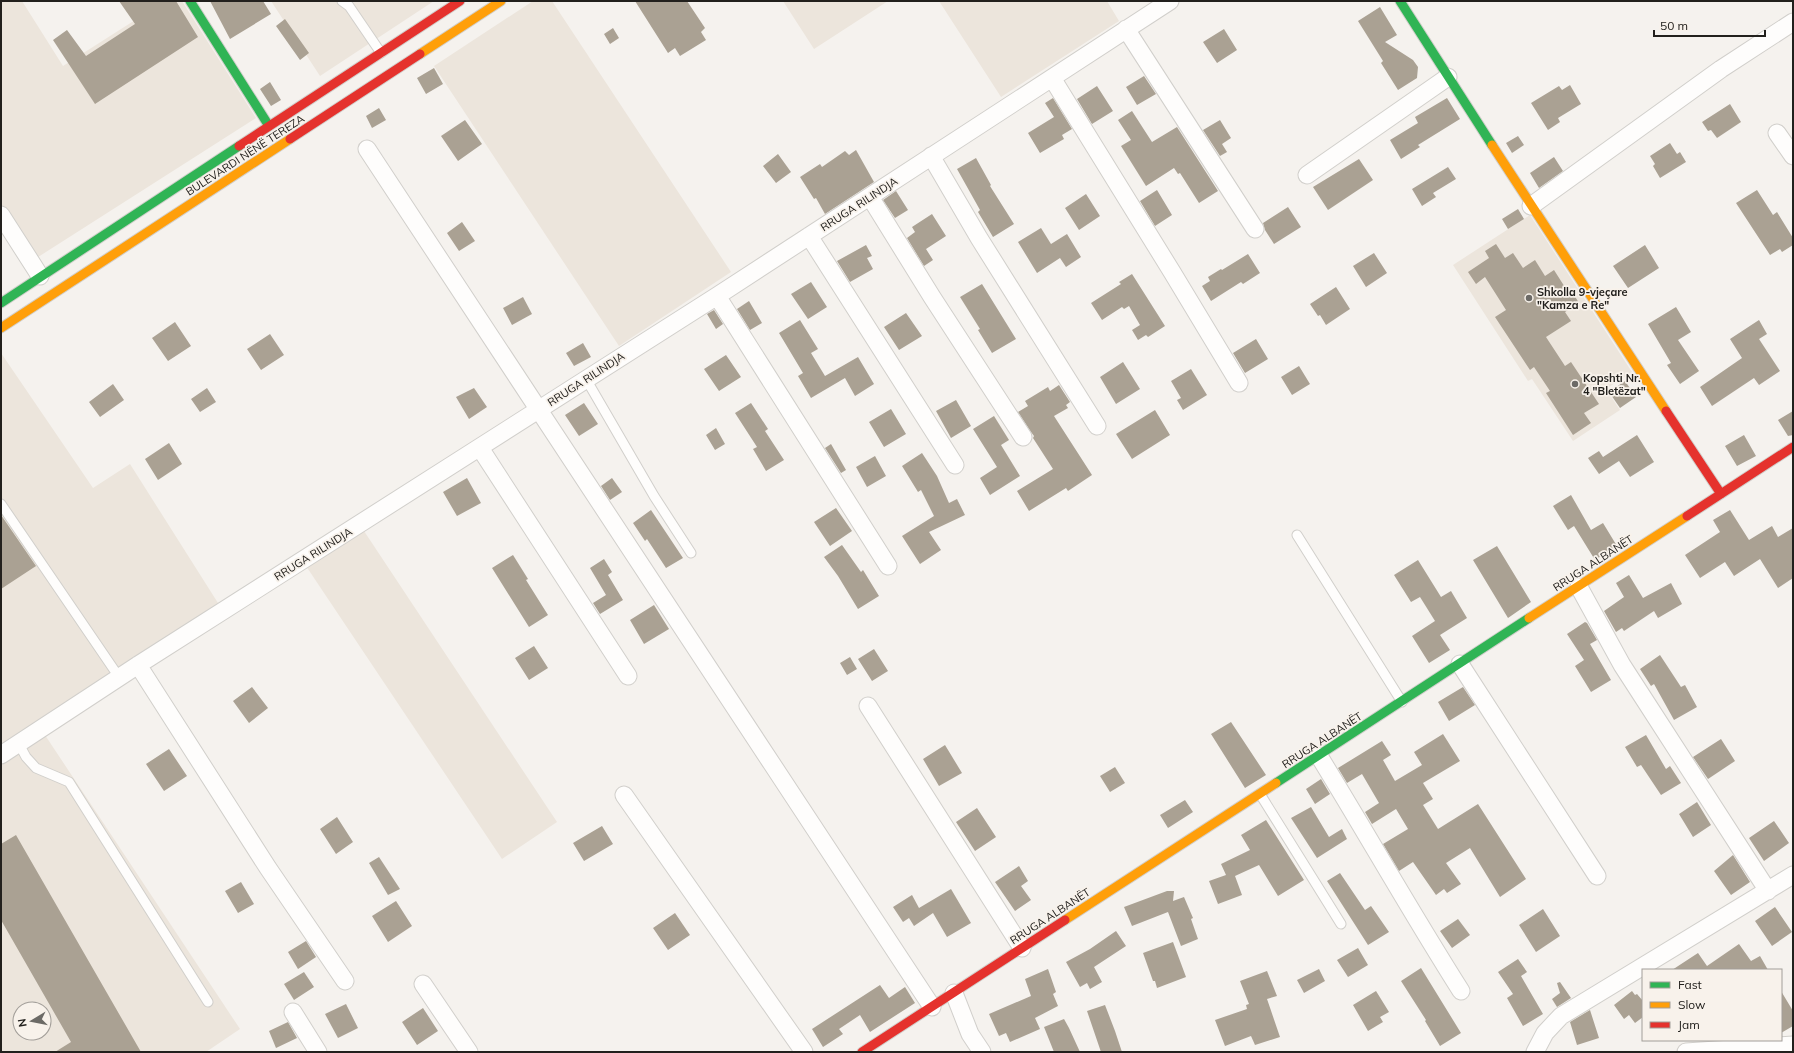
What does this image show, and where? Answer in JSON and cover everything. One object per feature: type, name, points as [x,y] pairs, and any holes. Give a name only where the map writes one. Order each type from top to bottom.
[{"type":"street","points":[[190,1],[269,126]]},
{"type":"street","name":"BULEVARDI NËNË TEREZA","points":[[1,302],[460,1]]},
{"type":"street","name":"BULEVARDI NËNË TEREZA","points":[[1,328],[501,1]]},
{"type":"street","name":"RRUGA RILINDJA","points":[[1,755],[119,677],[538,411],[870,197],[1170,1]]},
{"type":"street","points":[[1400,1],[1531,206],[1721,494]]},
{"type":"street","points":[[1531,206],[1721,69],[1793,22]]},
{"type":"street","points":[[1126,29],[1255,229]]},
{"type":"street","points":[[1307,175],[1448,77]]},
{"type":"street","points":[[1052,78],[1239,383]]},
{"type":"street","points":[[1778,132],[1793,156]]},
{"type":"street","points":[[367,149],[538,411],[932,1007]]},
{"type":"street","points":[[931,156],[979,238],[1097,426]]},
{"type":"street","points":[[870,197],[932,297],[1023,437]]},
{"type":"street","points":[[1,215],[40,276]]},
{"type":"street","points":[[809,236],[955,465]]},
{"type":"street","points":[[716,296],[888,566]]},
{"type":"street","name":"RRUGA ALBANËT","points":[[862,1052],[1793,447]]},
{"type":"street","points":[[480,448],[628,676]]},
{"type":"street","points":[[1579,587],[1622,665],[1768,891]]},
{"type":"street","points":[[1460,664],[1597,876]]},
{"type":"street","points":[[138,665],[268,868],[345,981]]},
{"type":"street","points":[[868,706],[1022,948]]},
{"type":"street","points":[[1319,756],[1366,831],[1425,934],[1461,991]]},
{"type":"street","points":[[624,795],[804,1052]]},
{"type":"street","points":[[1535,1052],[1545,1033],[1561,1016],[1793,875]]},
{"type":"street","points":[[423,984],[469,1052]]},
{"type":"street","points":[[954,993],[970,1034],[982,1052]]},
{"type":"street","points":[[293,1012],[318,1052]]},
{"type":"street","points":[[1686,1052],[1793,1045]]},
{"type":"lane","points":[[342,1],[349,6],[381,53]]},
{"type":"lane","points":[[586,379],[654,496],[691,553]]},
{"type":"lane","points":[[1,504],[119,677]]},
{"type":"lane","points":[[1297,535],[1402,702]]},
{"type":"lane","points":[[19,744],[26,757],[36,768],[69,782],[208,1002]]},
{"type":"lane","points":[[1260,794],[1341,924]]},
{"type":"shaded area","points":[[1,1],[22,1],[63,66],[165,1],[182,1],[256,118],[35,259],[1,206]]},
{"type":"shaded area","points":[[271,1],[434,1],[320,76]]},
{"type":"shaded area","points":[[533,1],[552,1],[731,272],[619,346],[434,66]]},
{"type":"shaded area","points":[[783,1],[888,1],[814,49]]},
{"type":"shaded area","points":[[939,1],[1107,1],[1119,21],[1001,97]]},
{"type":"shaded area","name":"Shkolla 9-vjeçare \"Kamza e Re\"","points":[[1530,215],[1632,372],[1606,389],[1620,410],[1573,441],[1532,379],[1528,381],[1453,265]]},
{"type":"shaded area","points":[[1,353],[93,488],[130,464],[218,603],[37,723],[240,1029],[206,1052],[1,1052]]},
{"type":"shaded area","points":[[362,528],[557,822],[502,859],[306,566]]},
{"type":"building","points":[[119,1],[176,1],[198,37],[95,104],[53,40],[67,30],[86,56],[135,24]]},
{"type":"building","points":[[210,1],[263,1],[271,14],[230,39]]},
{"type":"building","points":[[635,1],[687,1],[705,28],[701,32],[706,40],[680,56],[675,48],[668,53]]},
{"type":"building","points":[[1380,7],[1397,35],[1385,42],[1413,60],[1418,67],[1417,78],[1398,90],[1381,63],[1383,61],[1358,21]]},
{"type":"building","points":[[285,19],[309,53],[300,60],[276,26]]},
{"type":"building","points":[[613,28],[619,38],[610,44],[604,34]]},
{"type":"building","points":[[1224,29],[1237,50],[1217,63],[1203,42]]},
{"type":"building","points":[[434,68],[443,84],[426,94],[417,78]]},
{"type":"building","points":[[1144,76],[1156,94],[1137,105],[1126,87]]},
{"type":"building","points":[[270,82],[281,100],[271,106],[260,89]]},
{"type":"building","points":[[1570,85],[1581,104],[1558,118],[1560,122],[1548,130],[1531,103],[1559,86],[1562,90]]},
{"type":"building","points":[[1097,86],[1113,111],[1092,124],[1077,99]]},
{"type":"building","points":[[1053,98],[1072,129],[1062,135],[1064,139],[1040,153],[1028,133],[1054,117],[1045,103]]},
{"type":"building","points":[[1447,98],[1460,119],[1418,145],[1420,147],[1401,159],[1390,140],[1418,123],[1415,117]]},
{"type":"building","points":[[1730,104],[1741,122],[1717,138],[1711,130],[1708,131],[1702,122]]},
{"type":"building","points":[[379,108],[386,120],[372,128],[366,116]]},
{"type":"building","points":[[1132,111],[1152,142],[1177,127],[1218,191],[1199,203],[1180,173],[1178,174],[1174,168],[1146,186],[1121,146],[1131,140],[1118,120]]},
{"type":"building","points":[[465,120],[482,144],[458,161],[441,136]]},
{"type":"building","points":[[1220,120],[1231,138],[1222,144],[1227,152],[1220,156],[1203,130]]},
{"type":"building","points":[[1518,136],[1524,145],[1512,153],[1506,143]]},
{"type":"building","points":[[1670,143],[1677,154],[1680,152],[1686,162],[1660,178],[1653,166],[1655,164],[1650,156]]},
{"type":"building","points":[[856,150],[874,182],[825,214],[816,198],[814,199],[800,177],[820,164],[822,167],[845,151],[849,155]]},
{"type":"building","points":[[778,154],[791,172],[776,183],[763,166]]},
{"type":"building","points":[[1554,157],[1563,171],[1539,188],[1530,173]]},
{"type":"building","points":[[976,158],[991,185],[990,186],[1014,224],[993,237],[978,212],[980,210],[957,169]]},
{"type":"building","points":[[1359,159],[1373,180],[1328,210],[1313,187]]},
{"type":"building","points":[[1448,167],[1456,179],[1433,193],[1436,197],[1422,206],[1412,189]]},
{"type":"building","points":[[1157,190],[1172,215],[1155,226],[1140,201]]},
{"type":"building","points":[[1757,190],[1773,215],[1777,212],[1793,238],[1793,245],[1782,252],[1780,249],[1770,255],[1736,203]]},
{"type":"building","points":[[896,191],[908,210],[895,218],[883,200]]},
{"type":"building","points":[[1086,194],[1100,216],[1079,230],[1065,208]]},
{"type":"building","points":[[1288,207],[1301,227],[1274,244],[1265,230],[1263,223]]},
{"type":"building","points":[[1518,209],[1524,219],[1508,229],[1502,219]]},
{"type":"building","points":[[932,214],[946,236],[926,249],[933,260],[924,266],[907,238],[915,232],[912,227]]},
{"type":"building","points":[[462,222],[475,241],[459,251],[447,233]]},
{"type":"building","points":[[1041,228],[1051,244],[1067,234],[1081,257],[1066,267],[1060,258],[1037,273],[1018,242]]},
{"type":"building","points":[[1496,244],[1505,258],[1513,253],[1523,268],[1535,260],[1545,276],[1554,270],[1568,292],[1571,290],[1579,303],[1565,312],[1571,321],[1546,337],[1565,366],[1571,362],[1599,404],[1584,413],[1591,423],[1573,435],[1546,393],[1550,391],[1534,367],[1530,370],[1495,317],[1506,310],[1485,277],[1476,284],[1468,272],[1489,258],[1485,251]]},
{"type":"building","points":[[866,245],[872,256],[867,258],[873,269],[850,282],[837,261]]},
{"type":"building","points":[[1645,245],[1659,268],[1628,288],[1613,266]]},
{"type":"building","points":[[1374,253],[1387,273],[1366,287],[1353,266]]},
{"type":"building","points":[[1248,254],[1260,273],[1243,284],[1241,282],[1211,301],[1202,286],[1210,281],[1208,277]]},
{"type":"building","points":[[1132,274],[1165,326],[1148,337],[1146,335],[1138,340],[1132,330],[1140,325],[1129,306],[1124,309],[1122,307],[1102,320],[1091,303],[1121,284],[1119,282]]},
{"type":"building","points":[[811,282],[827,307],[808,319],[791,294]]},
{"type":"building","points":[[982,284],[1016,339],[992,353],[978,330],[980,329],[960,297]]},
{"type":"building","points":[[1336,287],[1350,309],[1326,325],[1320,315],[1318,316],[1310,304]]},
{"type":"building","points":[[523,297],[532,314],[512,325],[503,308]]},
{"type":"building","points":[[749,301],[762,323],[750,330],[737,309]]},
{"type":"building","points":[[1676,307],[1691,332],[1678,340],[1699,371],[1680,384],[1667,365],[1671,363],[1648,324]]},
{"type":"building","points":[[714,310],[723,324],[716,329],[707,314]]},
{"type":"building","points":[[906,313],[922,336],[899,350],[884,327]]},
{"type":"building","points":[[800,320],[818,349],[811,353],[825,376],[858,357],[874,384],[855,396],[845,378],[811,398],[798,376],[803,373],[779,333]]},
{"type":"building","points":[[1759,320],[1767,334],[1759,339],[1780,371],[1759,385],[1754,378],[1712,406],[1700,387],[1742,358],[1730,339]]},
{"type":"building","points":[[175,322],[191,346],[168,361],[152,338]]},
{"type":"building","points":[[270,334],[284,355],[261,370],[247,349]]},
{"type":"building","points":[[1256,339],[1268,359],[1245,373],[1233,353]]},
{"type":"building","points":[[583,343],[591,357],[574,366],[566,353]]},
{"type":"building","points":[[726,355],[741,377],[719,391],[704,369]]},
{"type":"building","points":[[1123,362],[1140,389],[1116,404],[1100,377]]},
{"type":"building","points":[[1299,366],[1310,384],[1292,395],[1281,377]]},
{"type":"building","points":[[1191,369],[1207,395],[1183,410],[1177,400],[1181,398],[1171,381]]},
{"type":"building","points":[[1625,381],[1636,397],[1620,408],[1609,392]]},
{"type":"building","points":[[113,384],[124,400],[100,417],[89,402]]},
{"type":"building","points":[[1059,385],[1070,402],[1066,405],[1068,408],[1054,416],[1092,475],[1068,491],[1066,488],[1029,511],[1017,491],[1053,469],[1018,412],[1028,406],[1025,401],[1048,387],[1050,391]]},
{"type":"building","points":[[207,388],[216,402],[200,412],[191,399]]},
{"type":"building","points":[[474,388],[487,407],[469,419],[456,397]]},
{"type":"building","points":[[956,400],[971,426],[951,438],[936,411]]},
{"type":"building","points":[[584,403],[598,424],[579,436],[565,415]]},
{"type":"building","points":[[751,403],[768,429],[765,431],[784,460],[766,471],[753,449],[757,447],[735,413]]},
{"type":"building","points":[[891,409],[906,434],[884,447],[869,422]]},
{"type":"building","points":[[1155,410],[1170,435],[1132,459],[1116,434]]},
{"type":"building","points":[[1793,411],[1793,435],[1788,436],[1778,420]]},
{"type":"building","points":[[994,416],[1009,440],[1001,445],[1020,476],[990,495],[980,478],[997,467],[973,429]]},
{"type":"building","points":[[716,428],[725,444],[715,450],[706,435]]},
{"type":"building","points":[[1637,435],[1654,462],[1630,477],[1619,461],[1599,474],[1588,458],[1599,451],[1603,457]]},
{"type":"building","points":[[1744,435],[1756,456],[1737,466],[1725,446]]},
{"type":"building","points":[[169,443],[182,464],[158,480],[145,459]]},
{"type":"building","points":[[831,444],[846,470],[841,473],[825,448]]},
{"type":"building","points":[[922,453],[937,476],[949,503],[957,499],[965,515],[929,532],[941,550],[920,564],[902,536],[934,516],[921,490],[918,492],[902,466]]},
{"type":"building","points":[[875,456],[886,476],[867,487],[856,467]]},
{"type":"building","points":[[467,478],[481,503],[457,516],[443,492]]},
{"type":"building","points":[[612,478],[622,492],[610,500],[601,486]]},
{"type":"building","points":[[1571,495],[1591,530],[1603,523],[1617,546],[1595,560],[1574,526],[1568,530],[1553,506]]},
{"type":"building","points":[[836,508],[852,531],[830,546],[814,522]]},
{"type":"building","points":[[651,510],[683,558],[666,568],[647,539],[645,541],[633,523]]},
{"type":"building","points":[[1730,510],[1749,540],[1772,526],[1778,537],[1793,528],[1793,578],[1778,588],[1760,559],[1734,576],[1725,562],[1700,578],[1685,555],[1720,532],[1713,520]]},
{"type":"building","points":[[1,515],[36,566],[1,589]]},
{"type":"building","points":[[842,545],[861,572],[863,570],[879,596],[858,609],[838,576],[824,557]]},
{"type":"building","points":[[1497,546],[1531,602],[1508,618],[1473,560]]},
{"type":"building","points":[[513,555],[528,579],[526,580],[548,615],[529,627],[492,568]]},
{"type":"building","points":[[604,559],[612,572],[608,575],[623,600],[600,614],[593,603],[606,595],[590,568]]},
{"type":"building","points":[[1418,560],[1441,597],[1451,591],[1467,618],[1440,635],[1450,650],[1429,663],[1412,636],[1435,621],[1420,597],[1411,602],[1394,575]]},
{"type":"building","points":[[1629,575],[1643,598],[1671,583],[1682,604],[1658,618],[1654,611],[1624,631],[1622,628],[1616,632],[1604,611],[1624,597],[1616,583]]},
{"type":"building","points":[[654,605],[669,629],[644,644],[630,620]]},
{"type":"building","points":[[1585,622],[1597,640],[1590,644],[1611,680],[1591,692],[1575,666],[1584,660],[1567,634]]},
{"type":"building","points":[[534,646],[548,668],[529,680],[515,658]]},
{"type":"building","points":[[874,649],[888,671],[872,681],[858,659]]},
{"type":"building","points":[[1660,655],[1681,687],[1685,685],[1697,707],[1674,720],[1654,684],[1651,686],[1640,669]]},
{"type":"building","points":[[850,657],[857,669],[847,675],[840,663]]},
{"type":"building","points":[[252,687],[268,708],[249,723],[233,701]]},
{"type":"building","points":[[1463,687],[1475,705],[1449,721],[1438,702]]},
{"type":"building","points":[[1231,722],[1266,775],[1245,788],[1211,734]]},
{"type":"building","points":[[1443,734],[1460,761],[1423,783],[1433,799],[1423,805],[1438,829],[1478,804],[1526,879],[1500,897],[1470,848],[1446,863],[1461,884],[1447,893],[1444,889],[1436,895],[1413,862],[1399,871],[1383,844],[1408,829],[1396,809],[1372,824],[1365,812],[1379,803],[1362,774],[1347,783],[1338,768],[1382,741],[1391,755],[1383,760],[1395,781],[1422,765],[1414,752]]},
{"type":"building","points":[[1646,735],[1666,769],[1670,766],[1681,783],[1661,795],[1641,765],[1637,767],[1625,747]]},
{"type":"building","points":[[1721,739],[1735,761],[1708,779],[1693,757]]},
{"type":"building","points":[[945,745],[962,773],[939,786],[923,759]]},
{"type":"building","points":[[169,749],[187,776],[164,791],[146,764]]},
{"type":"building","points":[[1115,767],[1125,783],[1110,792],[1100,776]]},
{"type":"building","points":[[1321,779],[1330,794],[1315,804],[1306,789]]},
{"type":"building","points":[[1185,800],[1193,812],[1168,828],[1160,815]]},
{"type":"building","points":[[1697,802],[1711,825],[1693,837],[1679,814]]},
{"type":"building","points":[[1311,807],[1329,837],[1342,829],[1347,839],[1317,858],[1291,818]]},
{"type":"building","points":[[977,808],[996,837],[975,851],[956,822]]},
{"type":"building","points":[[337,817],[353,842],[336,854],[320,829]]},
{"type":"building","points":[[1266,820],[1304,880],[1278,896],[1259,865],[1235,876],[1242,895],[1218,904],[1209,881],[1226,875],[1221,864],[1250,850],[1241,835]]},
{"type":"building","points":[[1774,821],[1789,843],[1764,861],[1749,838]]},
{"type":"building","points":[[602,826],[613,844],[584,861],[573,843]]},
{"type":"building","points":[[16,835],[141,1052],[55,1052],[71,1042],[52,1009],[52,1001],[47,1001],[1,920],[1,844]]},
{"type":"building","points":[[1733,855],[1750,882],[1731,895],[1714,871]]},
{"type":"building","points":[[379,857],[400,889],[388,895],[369,863]]},
{"type":"building","points":[[1019,866],[1028,881],[1021,886],[1031,900],[1015,911],[995,882]]},
{"type":"building","points":[[1340,873],[1365,910],[1371,906],[1389,932],[1368,945],[1327,881]]},
{"type":"building","points":[[241,882],[254,904],[238,913],[225,891]]},
{"type":"building","points":[[951,889],[971,923],[947,937],[933,913],[914,926],[909,918],[903,922],[893,907],[912,895],[919,908]]},
{"type":"building","points":[[1167,891],[1174,891],[1173,901],[1184,897],[1193,918],[1191,919],[1198,939],[1181,946],[1168,912],[1132,926],[1124,907]]},
{"type":"building","points":[[396,901],[412,926],[388,942],[372,916]]},
{"type":"building","points":[[1775,907],[1792,932],[1772,946],[1755,921]]},
{"type":"building","points":[[1543,909],[1560,936],[1536,952],[1519,925]]},
{"type":"building","points":[[675,913],[690,935],[668,950],[653,928]]},
{"type":"building","points":[[1458,919],[1470,935],[1452,948],[1440,931]]},
{"type":"building","points":[[1116,931],[1126,946],[1094,967],[1102,982],[1090,989],[1087,983],[1080,987],[1066,962],[1090,949]]},
{"type":"building","points":[[306,941],[316,957],[298,969],[288,952]]},
{"type":"building","points":[[1173,942],[1186,977],[1157,988],[1143,953]]},
{"type":"building","points":[[1739,944],[1751,961],[1760,956],[1767,969],[1674,969],[1698,953],[1707,966]]},
{"type":"building","points":[[1358,948],[1368,965],[1348,977],[1337,960]]},
{"type":"building","points":[[1518,959],[1527,972],[1521,976],[1543,1014],[1523,1026],[1507,998],[1513,994],[1498,972]]},
{"type":"building","points":[[1421,968],[1461,1033],[1440,1046],[1425,1021],[1426,1020],[1401,981]]},
{"type":"building","points":[[1048,969],[1056,992],[1053,994],[1058,1006],[1035,1018],[1040,1029],[1010,1042],[1006,1033],[999,1036],[989,1014],[1031,996],[1025,979]]},
{"type":"building","points":[[1319,969],[1325,981],[1304,993],[1297,980]]},
{"type":"building","points":[[1267,971],[1277,996],[1267,999],[1280,1037],[1255,1045],[1251,1036],[1225,1046],[1215,1020],[1247,1009],[1246,1005],[1249,1004],[1240,981]]},
{"type":"building","points":[[304,972],[314,987],[294,1000],[284,984]]},
{"type":"building","points":[[1560,982],[1571,998],[1557,1007],[1552,999],[1560,993],[1557,983]]},
{"type":"building","points":[[880,985],[889,998],[905,987],[915,1003],[870,1032],[860,1015],[839,1029],[843,1034],[823,1047],[812,1029]]},
{"type":"building","points":[[1376,991],[1389,1012],[1380,1017],[1383,1022],[1368,1031],[1353,1005]]},
{"type":"building","points":[[1632,991],[1642,1000],[1642,1018],[1635,1023],[1629,1015],[1624,1019],[1614,1005]]},
{"type":"building","points":[[1782,993],[1793,1011],[1793,1026],[1782,1032]]},
{"type":"building","points":[[346,1004],[358,1028],[338,1038],[325,1014]]},
{"type":"building","points":[[1105,1005],[1122,1052],[1101,1052],[1087,1011]]},
{"type":"building","points":[[423,1008],[438,1031],[417,1045],[402,1022]]},
{"type":"building","points":[[1590,1010],[1599,1038],[1577,1045],[1570,1022]]},
{"type":"building","points":[[1064,1019],[1080,1052],[1054,1052],[1044,1027]]},
{"type":"building","points":[[288,1022],[297,1038],[276,1048],[269,1031]]},
{"type":"traffic: fast","points":[[190,1],[269,126]]},
{"type":"traffic: fast","points":[[1400,1],[1492,145]]},
{"type":"traffic: fast","points":[[1,303],[239,146]]},
{"type":"traffic: fast","points":[[1276,783],[1529,618]]},
{"type":"traffic: slow","points":[[420,54],[501,1]]},
{"type":"traffic: slow","points":[[1,328],[290,139]]},
{"type":"traffic: slow","points":[[1492,145],[1666,411]]},
{"type":"traffic: slow","points":[[1529,618],[1687,516]]},
{"type":"traffic: slow","points":[[1065,920],[1276,783]]},
{"type":"traffic: jam","points":[[239,146],[460,1]]},
{"type":"traffic: jam","points":[[290,139],[420,54]]},
{"type":"traffic: jam","points":[[1666,411],[1721,494]]},
{"type":"traffic: jam","points":[[1687,516],[1793,447]]},
{"type":"traffic: jam","points":[[862,1052],[1065,920]]},
{"type":"place","name":"Shkolla 9-vjeçare \"Kamza e Re\"","points":[[1529,298]]},
{"type":"place","name":"Kopshti Nr. 4 \"Bletëzat\"","points":[[1575,384]]}]
